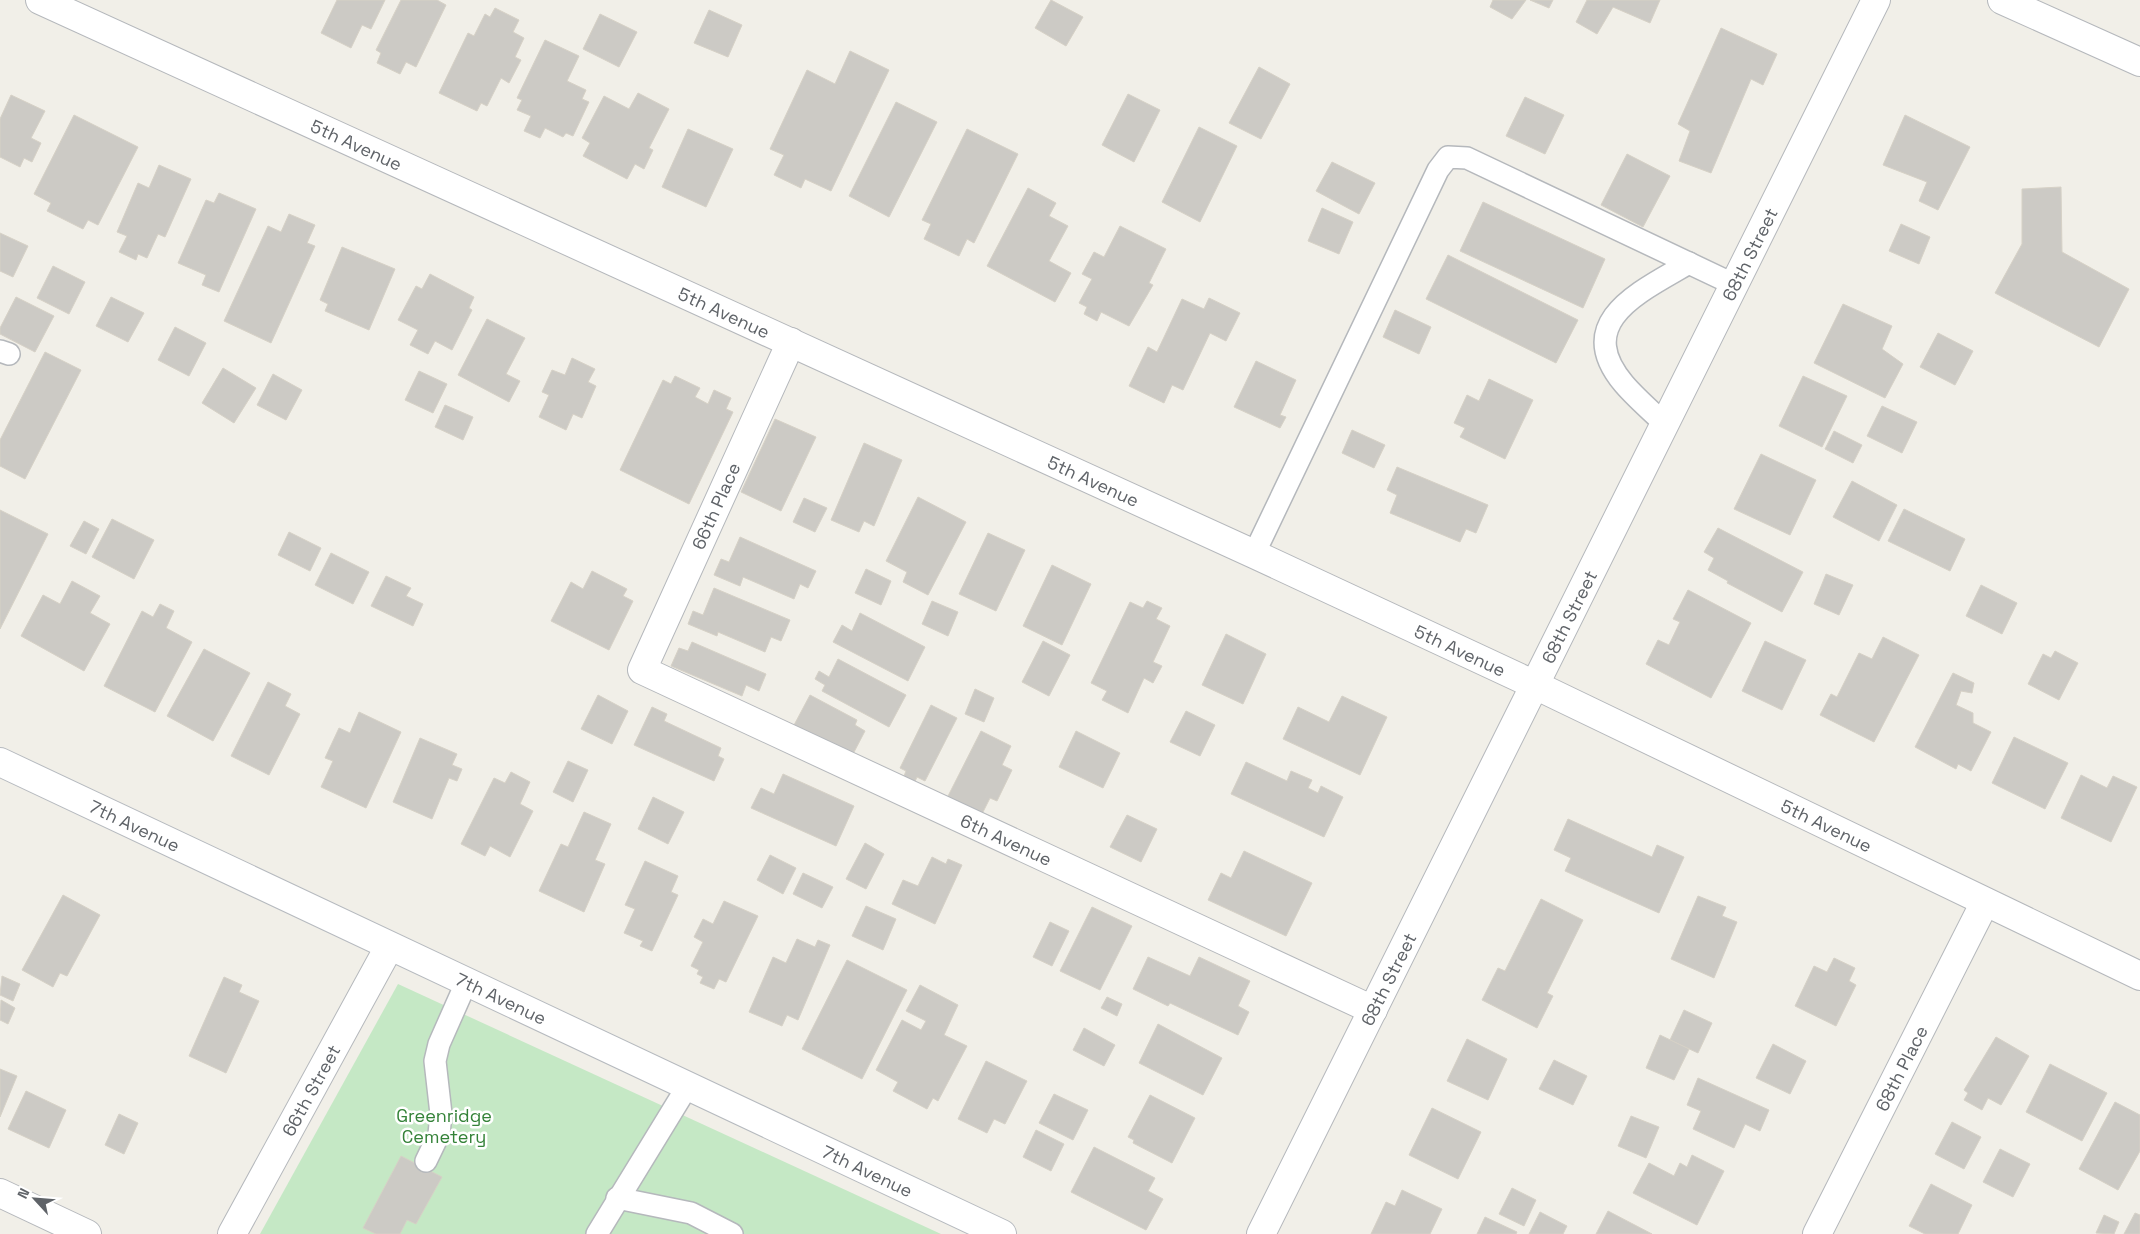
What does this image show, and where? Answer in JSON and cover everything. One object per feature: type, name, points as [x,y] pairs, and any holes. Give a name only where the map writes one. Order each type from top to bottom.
[{"type":"street","name":"5th Avenue","points":[[40,0],[1254,554],[1535,685],[2140,976]]},
{"type":"street","name":"68th Street","points":[[1261,1234],[1876,0]]},
{"type":"street","points":[[2002,0],[2140,62]]},
{"type":"street","name":"66th Place","points":[[642,670],[791,342]]},
{"type":"street","name":"6th Avenue","points":[[642,670],[1372,1010]]},
{"type":"street","name":"7th Avenue","points":[[0,762],[389,947],[1002,1234]]},
{"type":"street","name":"68th Place","points":[[1817,1234],[1985,902]]},
{"type":"street","name":"66th Street","points":[[232,1234],[389,947]]},
{"type":"street","points":[[0,1193],[87,1234]]},
{"type":"lane","points":[[1254,554],[1438,170],[1448,157],[1467,158],[1735,285]]},
{"type":"lane","points":[[1664,424],[1623,383],[1607,357],[1604,335],[1618,309],[1634,296],[1689,263]]},
{"type":"lane","points":[[426,1161],[439,1134],[441,1114],[434,1061],[439,1044],[466,983]]},
{"type":"lane","points":[[597,1234],[617,1198],[687,1087]]},
{"type":"lane","points":[[617,1198],[690,1212],[732,1234]]},
{"type":"green space","name":"Greenridge Cemetery","points":[[398,984],[941,1234],[260,1234]]},
{"type":"building","points":[[337,0],[385,0],[371,29],[362,25],[351,48],[321,33]]},
{"type":"building","points":[[401,0],[437,0],[446,5],[416,67],[406,62],[400,74],[377,63],[381,53],[376,50]]},
{"type":"building","points":[[1051,0],[1083,17],[1066,46],[1035,28]]},
{"type":"building","points":[[1493,0],[1526,0],[1512,19],[1490,7]]},
{"type":"building","points":[[1530,0],[1553,0],[1549,8]]},
{"type":"building","points":[[1587,0],[1660,0],[1650,23],[1613,7],[1597,34],[1576,22]]},
{"type":"building","points":[[495,8],[519,20],[513,32],[524,38],[515,57],[521,60],[509,83],[501,78],[487,106],[481,103],[477,111],[439,93],[468,33],[474,36],[485,14],[490,17]]},
{"type":"building","points":[[709,10],[742,25],[728,57],[694,43]]},
{"type":"building","points":[[600,14],[637,32],[619,67],[583,49]]},
{"type":"building","points":[[1721,28],[1777,54],[1763,85],[1751,79],[1711,173],[1679,161],[1690,131],[1678,124]]},
{"type":"building","points":[[545,40],[579,56],[567,81],[586,90],[582,99],[589,102],[573,136],[566,133],[563,137],[545,128],[540,138],[524,131],[531,116],[517,110],[522,100],[517,98]]},
{"type":"building","points":[[850,51],[889,70],[831,191],[805,179],[801,188],[774,175],[784,155],[770,149],[807,70],[835,84]]},
{"type":"building","points":[[1259,67],[1290,84],[1261,139],[1229,123]]},
{"type":"building","points":[[638,93],[669,109],[649,148],[653,150],[644,169],[635,164],[627,179],[583,156],[590,143],[582,138],[604,96],[629,109]]},
{"type":"building","points":[[1128,94],[1160,110],[1134,162],[1102,145]]},
{"type":"building","points":[[11,95],[45,111],[31,138],[41,143],[32,162],[24,158],[20,167],[0,157],[0,119]]},
{"type":"building","points":[[1525,97],[1564,115],[1545,154],[1506,136]]},
{"type":"building","points":[[896,102],[937,122],[889,217],[849,196]]},
{"type":"building","points":[[74,115],[138,147],[98,225],[88,220],[83,229],[47,211],[51,203],[34,194]]},
{"type":"building","points":[[1905,115],[1970,147],[1938,210],[1919,201],[1927,182],[1883,165]]},
{"type":"building","points":[[1199,127],[1237,146],[1200,222],[1162,202]]},
{"type":"building","points":[[688,129],[733,149],[706,207],[662,187]]},
{"type":"building","points":[[967,129],[1018,154],[974,243],[967,239],[959,256],[924,239],[931,224],[922,220]]},
{"type":"building","points":[[1627,154],[1670,176],[1643,227],[1601,205]]},
{"type":"building","points":[[1332,162],[1375,183],[1359,214],[1316,191]]},
{"type":"building","points":[[159,165],[191,179],[165,237],[158,234],[147,258],[138,254],[136,260],[119,252],[127,236],[117,232],[138,183],[149,188]]},
{"type":"building","points":[[2061,187],[2062,252],[2129,289],[2099,347],[1995,293],[2022,244],[2022,189]]},
{"type":"building","points":[[1028,188],[1056,203],[1049,216],[1068,226],[1049,261],[1071,273],[1055,302],[987,266]]},
{"type":"building","points":[[219,193],[256,209],[219,292],[202,285],[206,275],[178,263],[206,200],[214,203]]},
{"type":"building","points":[[1483,202],[1605,259],[1583,308],[1460,251]]},
{"type":"building","points":[[1322,208],[1353,222],[1339,254],[1308,241]]},
{"type":"building","points":[[289,214],[315,225],[307,243],[315,246],[271,343],[224,321],[268,226],[281,232]]},
{"type":"building","points":[[1901,224],[1930,237],[1919,264],[1889,251]]},
{"type":"building","points":[[1120,226],[1166,249],[1149,283],[1153,285],[1129,326],[1101,312],[1097,321],[1084,314],[1087,307],[1079,303],[1092,279],[1082,274],[1094,252],[1104,257]]},
{"type":"building","points":[[0,233],[28,246],[13,277],[0,271]]},
{"type":"building","points":[[342,247],[395,269],[369,330],[325,311],[328,304],[320,300]]},
{"type":"building","points":[[1448,255],[1578,320],[1556,363],[1426,299]]},
{"type":"building","points":[[53,266],[85,282],[69,314],[37,298]]},
{"type":"building","points":[[430,274],[474,297],[469,308],[472,310],[452,350],[435,341],[428,354],[410,345],[418,330],[398,320],[416,286],[422,289]]},
{"type":"building","points":[[16,297],[54,316],[35,352],[0,334],[0,328]]},
{"type":"building","points":[[111,297],[144,313],[128,342],[96,326]]},
{"type":"building","points":[[1209,298],[1240,313],[1226,341],[1210,333],[1183,390],[1172,385],[1164,403],[1129,386],[1148,347],[1157,352],[1182,299],[1204,309]]},
{"type":"building","points":[[1843,304],[1892,326],[1882,349],[1903,364],[1885,398],[1814,363]]},
{"type":"building","points":[[1395,310],[1431,327],[1419,354],[1383,337]]},
{"type":"building","points":[[487,319],[525,338],[506,374],[520,381],[509,402],[458,375]]},
{"type":"building","points":[[175,327],[206,343],[189,376],[158,360]]},
{"type":"building","points":[[1938,333],[1973,351],[1955,385],[1920,367]]},
{"type":"building","points":[[45,352],[81,370],[25,479],[0,466],[0,440]]},
{"type":"building","points":[[572,358],[595,369],[588,382],[596,386],[582,418],[573,414],[566,430],[539,417],[549,395],[542,392],[552,370],[565,375]]},
{"type":"building","points":[[1256,361],[1296,380],[1280,415],[1286,417],[1280,428],[1234,407]]},
{"type":"building","points":[[223,368],[256,388],[234,423],[202,403]]},
{"type":"building","points":[[419,371],[447,384],[433,413],[405,400]]},
{"type":"building","points":[[273,374],[302,390],[286,420],[257,405]]},
{"type":"building","points":[[675,376],[700,388],[695,397],[708,404],[714,390],[731,398],[726,409],[733,412],[689,504],[620,470],[663,380],[671,384]]},
{"type":"building","points":[[1803,376],[1847,396],[1822,447],[1779,426]]},
{"type":"building","points":[[1489,379],[1533,400],[1505,459],[1460,437],[1465,428],[1454,423],[1467,395],[1479,401]]},
{"type":"building","points":[[445,405],[473,417],[463,440],[435,427]]},
{"type":"building","points":[[1882,406],[1917,422],[1902,453],[1867,436]]},
{"type":"building","points":[[775,419],[816,437],[781,511],[741,492]]},
{"type":"building","points":[[1352,430],[1385,445],[1374,468],[1342,453]]},
{"type":"building","points":[[1834,431],[1862,445],[1853,463],[1825,449]]},
{"type":"building","points":[[864,443],[902,460],[874,526],[864,521],[859,532],[831,520]]},
{"type":"building","points":[[1761,454],[1816,480],[1790,535],[1734,509]]},
{"type":"building","points":[[1397,467],[1488,505],[1476,533],[1466,529],[1460,542],[1390,513],[1397,495],[1387,490]]},
{"type":"building","points":[[1852,481],[1897,505],[1879,541],[1833,517]]},
{"type":"building","points":[[918,497],[966,522],[928,595],[903,582],[907,572],[886,561]]},
{"type":"building","points":[[804,498],[827,508],[815,532],[793,522]]},
{"type":"building","points":[[1904,509],[1965,539],[1950,571],[1888,541]]},
{"type":"building","points":[[0,510],[48,534],[0,629]]},
{"type":"building","points":[[112,519],[154,540],[134,579],[92,557]]},
{"type":"building","points":[[84,521],[99,529],[86,554],[70,546]]},
{"type":"building","points":[[1718,528],[1803,572],[1782,612],[1727,583],[1728,581],[1708,570],[1714,558],[1704,552]]},
{"type":"building","points":[[289,532],[321,548],[310,571],[278,555]]},
{"type":"building","points":[[988,533],[1025,550],[996,611],[959,594]]},
{"type":"building","points":[[740,537],[816,571],[808,588],[800,584],[794,599],[743,577],[740,586],[714,575],[721,559],[729,562]]},
{"type":"building","points":[[331,553],[369,572],[353,604],[315,585]]},
{"type":"building","points":[[1052,565],[1091,584],[1062,645],[1023,626]]},
{"type":"building","points":[[866,569],[891,581],[881,605],[855,593]]},
{"type":"building","points":[[592,571],[627,589],[623,596],[633,601],[609,650],[551,621],[571,582],[583,589]]},
{"type":"building","points":[[1826,574],[1853,585],[1839,615],[1814,604]]},
{"type":"building","points":[[386,576],[411,588],[406,596],[423,604],[413,626],[371,606]]},
{"type":"building","points":[[72,581],[100,596],[90,613],[110,624],[84,671],[21,636],[43,595],[60,604]]},
{"type":"building","points":[[1981,585],[2017,603],[2002,634],[1966,616]]},
{"type":"building","points":[[714,588],[790,620],[781,641],[771,637],[765,652],[718,632],[717,636],[688,624],[693,611],[703,615]]},
{"type":"building","points":[[1688,590],[1751,623],[1711,698],[1646,664],[1658,640],[1669,645],[1680,622],[1673,619]]},
{"type":"building","points":[[932,601],[958,612],[948,636],[922,624]]},
{"type":"building","points":[[1147,601],[1162,608],[1156,619],[1170,626],[1153,662],[1162,666],[1153,683],[1144,678],[1128,713],[1102,700],[1107,691],[1091,683],[1130,602],[1143,608]]},
{"type":"building","points":[[160,604],[174,611],[166,628],[192,642],[155,712],[104,686],[142,611],[153,617]]},
{"type":"building","points":[[860,613],[925,647],[908,681],[833,642],[842,625],[852,631]]},
{"type":"building","points":[[1226,634],[1266,654],[1243,704],[1202,685]]},
{"type":"building","points":[[1883,637],[1919,655],[1874,742],[1820,715],[1831,694],[1837,697],[1859,653],[1872,659]]},
{"type":"building","points":[[1043,641],[1070,655],[1049,696],[1022,682]]},
{"type":"building","points":[[1765,641],[1806,660],[1782,710],[1742,691]]},
{"type":"building","points":[[692,642],[766,674],[759,691],[746,685],[742,696],[671,666],[679,648],[688,651]]},
{"type":"building","points":[[204,649],[250,673],[213,741],[167,716]]},
{"type":"building","points":[[2055,651],[2078,663],[2059,700],[2028,684],[2043,654],[2051,658]]},
{"type":"building","points":[[838,659],[906,695],[889,727],[822,691],[825,685],[815,679],[819,671],[829,677]]},
{"type":"building","points":[[1953,673],[1974,683],[1972,693],[1961,691],[1956,705],[1973,713],[1973,723],[1991,732],[1971,771],[1958,764],[1956,769],[1915,747]]},
{"type":"building","points":[[268,682],[291,694],[285,706],[300,714],[269,775],[231,756]]},
{"type":"building","points":[[975,689],[994,698],[984,722],[965,714]]},
{"type":"building","points":[[598,695],[628,711],[612,744],[581,729]]},
{"type":"building","points":[[810,695],[857,720],[855,725],[865,731],[853,754],[845,749],[842,753],[793,727]]},
{"type":"building","points":[[1342,696],[1387,717],[1360,775],[1283,739],[1298,707],[1329,722]]},
{"type":"building","points":[[931,705],[957,718],[925,781],[917,777],[913,786],[902,781],[906,771],[900,768]]},
{"type":"building","points":[[652,707],[667,714],[664,721],[721,748],[718,756],[724,759],[714,781],[634,745]]},
{"type":"building","points":[[1186,711],[1215,725],[1200,756],[1170,742]]},
{"type":"building","points":[[359,712],[401,732],[366,808],[321,787],[333,761],[325,758],[339,728],[350,733]]},
{"type":"building","points":[[981,731],[1011,746],[1002,765],[1012,770],[997,801],[990,798],[982,814],[945,802]]},
{"type":"building","points":[[1076,731],[1120,753],[1103,788],[1059,767]]},
{"type":"building","points":[[2014,737],[2068,763],[2045,809],[1992,783]]},
{"type":"building","points":[[420,738],[457,754],[452,765],[462,769],[457,781],[449,778],[432,819],[393,802]]},
{"type":"building","points":[[568,761],[588,770],[573,802],[553,792]]},
{"type":"building","points":[[1246,762],[1287,781],[1291,771],[1312,780],[1308,788],[1318,793],[1321,786],[1343,797],[1324,837],[1231,794]]},
{"type":"building","points":[[511,772],[530,782],[520,804],[533,811],[510,857],[490,846],[485,856],[461,844],[494,778],[505,783]]},
{"type":"building","points":[[783,774],[854,806],[836,846],[751,808],[761,788],[774,794]]},
{"type":"building","points":[[2081,775],[2107,788],[2113,776],[2137,787],[2111,842],[2061,818]]},
{"type":"building","points":[[653,797],[684,812],[668,844],[638,829]]},
{"type":"building","points":[[584,812],[611,824],[595,860],[605,864],[584,912],[539,891],[561,844],[568,847]]},
{"type":"building","points":[[1127,815],[1157,829],[1141,862],[1110,847]]},
{"type":"building","points":[[1568,819],[1652,857],[1657,845],[1684,857],[1659,913],[1565,871],[1571,858],[1554,850]]},
{"type":"building","points":[[865,843],[884,854],[866,889],[846,879]]},
{"type":"building","points":[[1244,851],[1312,883],[1286,936],[1208,900],[1221,873],[1231,878]]},
{"type":"building","points":[[770,855],[796,868],[783,894],[757,880]]},
{"type":"building","points":[[932,857],[946,864],[948,859],[962,865],[935,924],[892,904],[903,880],[918,886]]},
{"type":"building","points":[[645,861],[678,876],[671,892],[678,895],[652,951],[640,946],[643,941],[624,933],[635,909],[625,905]]},
{"type":"building","points":[[803,873],[833,887],[822,908],[793,894]]},
{"type":"building","points":[[63,895],[100,915],[67,976],[60,973],[53,987],[22,970]]},
{"type":"building","points":[[1698,896],[1726,907],[1722,916],[1737,922],[1714,978],[1671,959]]},
{"type":"building","points":[[1541,899],[1583,920],[1547,993],[1553,996],[1537,1028],[1482,1000],[1498,968],[1505,971]]},
{"type":"building","points":[[724,901],[758,916],[726,982],[719,979],[714,989],[700,983],[703,977],[697,974],[699,970],[691,966],[703,942],[694,937],[703,919],[713,924]]},
{"type":"building","points":[[866,906],[896,919],[883,950],[852,936]]},
{"type":"building","points":[[1092,907],[1132,926],[1100,990],[1060,971]]},
{"type":"building","points":[[1050,922],[1069,931],[1052,966],[1033,957]]},
{"type":"building","points":[[797,939],[815,947],[818,940],[830,945],[798,1020],[787,1015],[782,1026],[749,1012],[773,957],[786,963]]},
{"type":"building","points":[[1148,957],[1190,976],[1199,957],[1250,981],[1238,1006],[1249,1012],[1238,1035],[1170,1003],[1168,1006],[1133,989]]},
{"type":"building","points":[[1834,958],[1855,968],[1849,981],[1856,985],[1836,1026],[1795,1006],[1814,966],[1827,972]]},
{"type":"building","points":[[847,960],[907,990],[862,1079],[802,1049]]},
{"type":"building","points":[[2,976],[20,984],[13,1001],[0,995]]},
{"type":"building","points":[[224,977],[242,985],[239,992],[259,1001],[226,1073],[189,1056]]},
{"type":"building","points":[[920,985],[958,1005],[944,1035],[967,1046],[938,1101],[933,1098],[927,1109],[893,1091],[898,1082],[876,1070],[902,1020],[921,1030],[926,1021],[906,1011]]},
{"type":"building","points":[[1107,997],[1122,1004],[1117,1016],[1101,1008]]},
{"type":"building","points":[[1,1000],[15,1008],[8,1024],[0,1020]]},
{"type":"building","points":[[1684,1010],[1712,1023],[1698,1053],[1670,1040]]},
{"type":"building","points":[[1158,1024],[1222,1058],[1203,1095],[1139,1063]]},
{"type":"building","points":[[1084,1028],[1115,1045],[1104,1066],[1073,1050]]},
{"type":"building","points":[[1660,1035],[1689,1049],[1674,1080],[1646,1068]]},
{"type":"building","points":[[1996,1037],[2029,1056],[2001,1105],[1988,1098],[1982,1110],[1964,1100],[1968,1093],[1964,1090]]},
{"type":"building","points":[[1467,1039],[1507,1059],[1488,1100],[1447,1081]]},
{"type":"building","points":[[1773,1044],[1806,1061],[1790,1094],[1756,1078]]},
{"type":"building","points":[[1554,1060],[1587,1076],[1573,1105],[1539,1089]]},
{"type":"building","points":[[986,1061],[1027,1081],[1005,1124],[994,1119],[987,1133],[958,1119]]},
{"type":"building","points":[[2050,1064],[2107,1093],[2082,1141],[2026,1112]]},
{"type":"building","points":[[0,1069],[17,1076],[0,1117]]},
{"type":"building","points":[[1698,1078],[1769,1110],[1760,1131],[1745,1124],[1734,1148],[1693,1129],[1701,1111],[1687,1105]]},
{"type":"building","points":[[26,1091],[66,1110],[49,1148],[8,1129]]},
{"type":"building","points":[[1054,1094],[1088,1110],[1073,1140],[1039,1123]]},
{"type":"building","points":[[1150,1095],[1195,1118],[1172,1163],[1133,1143],[1134,1140],[1128,1137]]},
{"type":"building","points":[[2115,1102],[2140,1115],[2140,1151],[2118,1190],[2079,1169]]},
{"type":"building","points":[[1432,1108],[1481,1132],[1458,1179],[1409,1155]]},
{"type":"building","points":[[119,1114],[138,1123],[124,1154],[105,1145]]},
{"type":"building","points":[[1631,1116],[1659,1127],[1646,1158],[1618,1146]]},
{"type":"building","points":[[1952,1122],[1981,1137],[1964,1169],[1935,1154]]},
{"type":"building","points":[[1036,1130],[1064,1144],[1051,1171],[1023,1157]]},
{"type":"building","points":[[1094,1147],[1155,1178],[1148,1191],[1163,1199],[1146,1230],[1071,1192]]},
{"type":"building","points":[[2000,1149],[2030,1164],[2013,1197],[1983,1182]]},
{"type":"building","points":[[1692,1155],[1724,1171],[1697,1225],[1633,1193],[1649,1163],[1674,1176],[1680,1163],[1687,1167]]},
{"type":"building","points":[[401,1156],[442,1177],[416,1224],[407,1220],[400,1234],[376,1234],[363,1228]]},
{"type":"building","points":[[1931,1184],[1972,1205],[1958,1234],[1925,1234],[1909,1226]]},
{"type":"building","points":[[1512,1188],[1536,1200],[1524,1226],[1499,1214]]},
{"type":"building","points":[[1402,1190],[1442,1209],[1430,1234],[1371,1234],[1386,1202],[1395,1206]]},
{"type":"building","points":[[1608,1211],[1652,1234],[1596,1234]]},
{"type":"building","points":[[1540,1212],[1567,1226],[1563,1234],[1529,1234]]},
{"type":"building","points":[[2135,1213],[2140,1215],[2140,1234],[2124,1234]]},
{"type":"building","points":[[2104,1215],[2119,1222],[2114,1234],[2096,1233]]},
{"type":"building","points":[[1485,1217],[1517,1232],[1516,1234],[1477,1234]]}]
